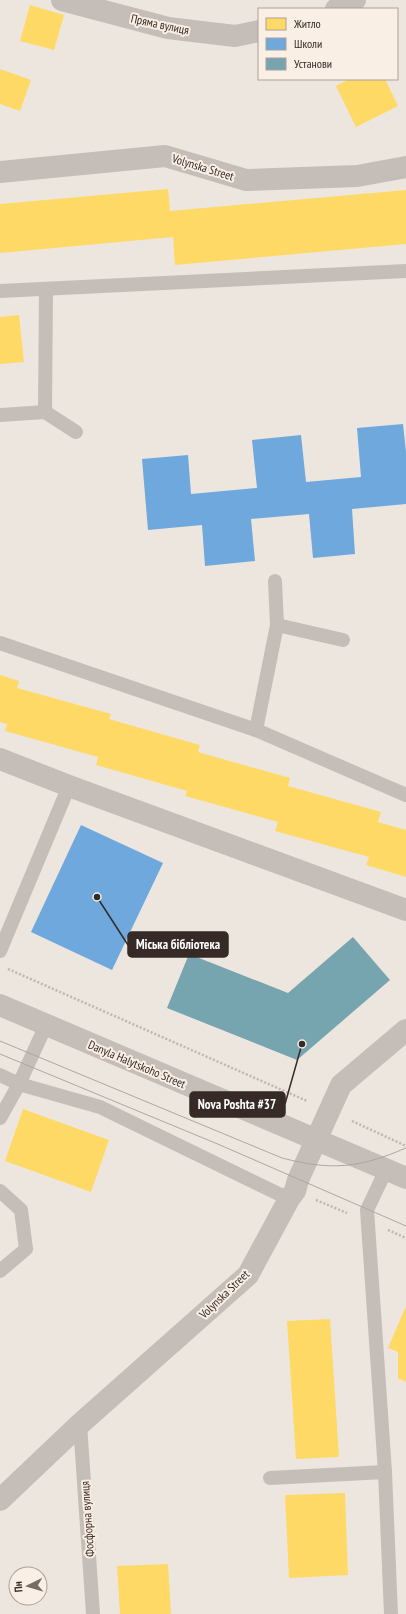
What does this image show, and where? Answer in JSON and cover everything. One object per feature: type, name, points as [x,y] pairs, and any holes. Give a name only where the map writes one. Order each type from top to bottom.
[{"type":"street","name":"Пряма вулиця","points":[[62,0],[168,28],[235,36],[258,32]]},
{"type":"street","points":[[338,8],[355,0]]},
{"type":"street","name":"Volynska Street","points":[[0,172],[165,156],[246,180],[357,176],[406,167]]},
{"type":"street","points":[[0,759],[69,786],[406,910]]},
{"type":"street","name":"Danyla Halytskoho Street","points":[[0,1005],[406,1178]]},
{"type":"street","name":"Volynska Street","points":[[0,1500],[80,1424],[248,1275],[289,1199],[295,1191],[298,1180],[341,1085],[406,1030]]},
{"type":"lane","points":[[0,291],[406,271]]},
{"type":"lane","points":[[45,412],[46,289]]},
{"type":"lane","points":[[0,415],[45,412],[76,432]]},
{"type":"lane","points":[[256,730],[277,625],[275,581]]},
{"type":"lane","points":[[277,625],[343,640]]},
{"type":"lane","points":[[0,643],[256,730],[406,795]]},
{"type":"lane","points":[[0,951],[69,786]]},
{"type":"lane","points":[[0,1118],[19,1084],[46,1025]]},
{"type":"lane","points":[[0,1075],[19,1084],[100,1107],[289,1199]]},
{"type":"lane","points":[[386,1170],[367,1210],[385,1472],[391,1614]]},
{"type":"lane","points":[[0,1190],[21,1210],[26,1249],[0,1271]]},
{"type":"lane","name":"Фосфорна вулиця","points":[[80,1424],[93,1614]]},
{"type":"lane","points":[[270,1478],[385,1472]]},
{"type":"path","points":[[7,969],[406,1146]]},
{"type":"building: Житло","points":[[30,5],[64,15],[54,50],[20,41]]},
{"type":"building: Житло","points":[[0,69],[31,80],[20,111],[0,104]]},
{"type":"building: Житло","points":[[347,80],[385,80],[398,106],[356,127],[336,86]]},
{"type":"building: Житло","points":[[168,189],[170,211],[406,190],[406,244],[175,265],[173,237],[0,253],[0,204]]},
{"type":"building: Житло","points":[[19,315],[24,362],[0,364],[0,317]]},
{"type":"building: Житло","points":[[0,675],[19,681],[17,688],[111,714],[109,719],[200,745],[198,752],[290,778],[288,786],[381,812],[378,822],[406,830],[406,877],[366,865],[369,857],[275,831],[278,822],[185,796],[187,791],[96,765],[98,757],[5,731],[7,724],[0,722]]},
{"type":"building: Житло","points":[[23,1109],[109,1140],[91,1192],[5,1161]]},
{"type":"building: Житло","points":[[406,1306],[406,1382],[398,1378],[398,1352],[388,1348]]},
{"type":"building: Житло","points":[[330,1319],[339,1457],[296,1459],[287,1321]]},
{"type":"building: Житло","points":[[345,1493],[348,1575],[289,1578],[285,1495]]},
{"type":"building: Житло","points":[[168,1564],[171,1614],[120,1614],[117,1566]]},
{"type":"building: Школи","points":[[403,424],[406,452],[406,504],[352,509],[355,554],[313,558],[309,514],[251,519],[255,561],[205,566],[202,525],[148,530],[142,459],[188,455],[191,494],[257,488],[252,440],[301,435],[306,482],[361,477],[357,428]]},
{"type":"building: Школи","points":[[81,825],[163,863],[112,970],[31,932]]},
{"type":"building: Установи","points":[[353,937],[390,980],[297,1060],[167,1008],[189,954],[288,993]]},
{"type":"tram line","points":[[0,1041],[282,1158],[316,1165],[345,1165],[374,1160],[406,1148]]},
{"type":"tram line","points":[[0,1054],[220,1145],[406,1226]]},
{"type":"place","name":"Міська бібліотека","points":[[97,897]]},
{"type":"place","name":"Nova Poshta #37","points":[[302,1044]]}]
